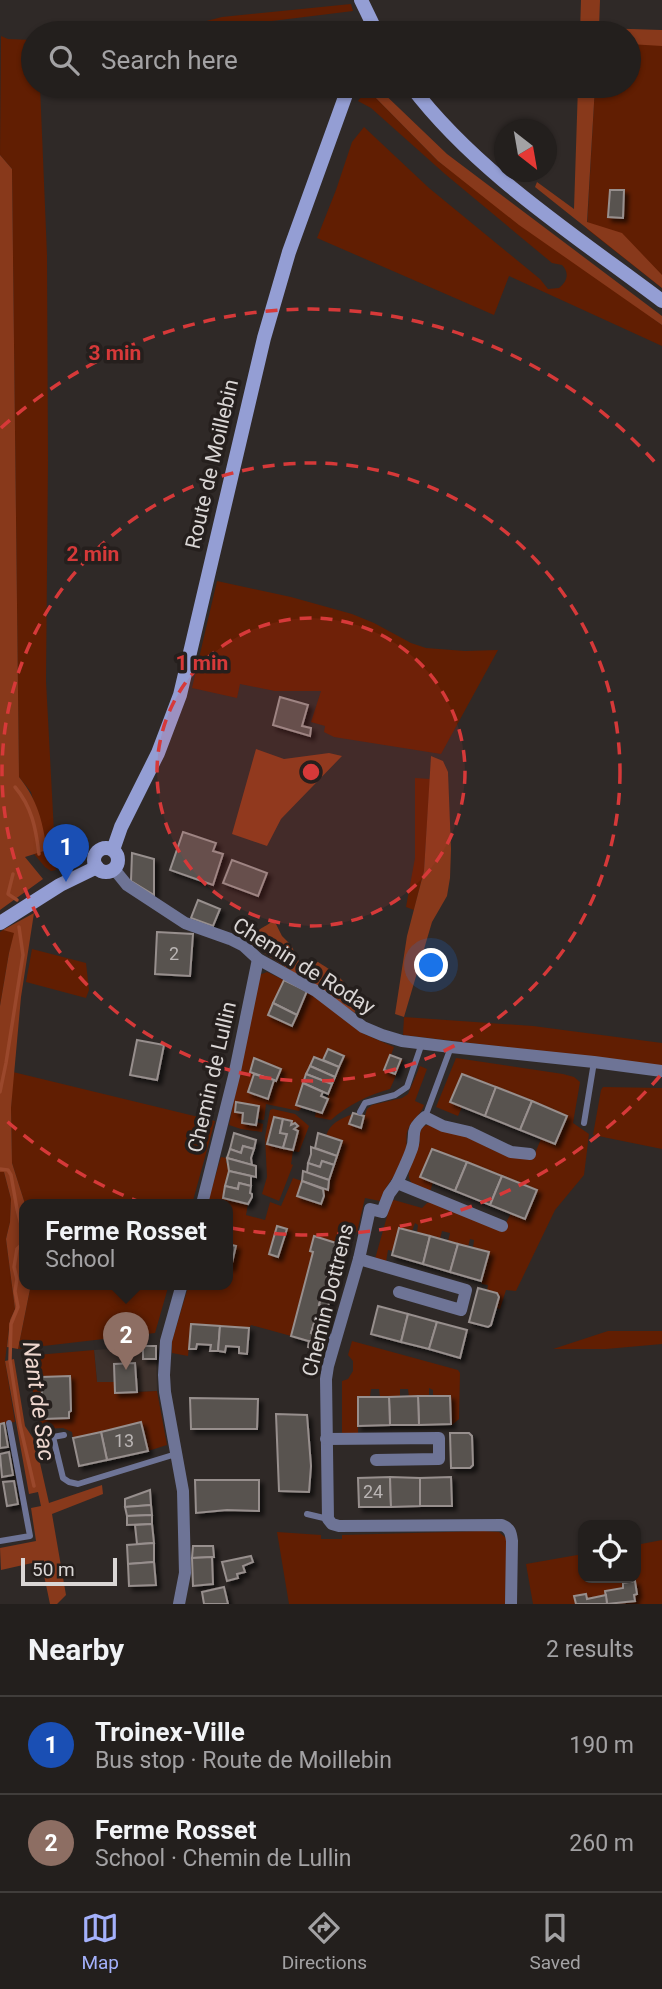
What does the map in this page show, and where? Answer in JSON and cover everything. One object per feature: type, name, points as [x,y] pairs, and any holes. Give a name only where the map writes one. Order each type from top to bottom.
[{"type":"street","points":[[361,0],[371,21]]},
{"type":"street","name":"Route de Moillebin","points":[[113,850],[121,827],[162,744],[180,695],[264,338],[289,252],[345,98]]},
{"type":"street","points":[[421,98],[443,125],[489,169],[662,301]]},
{"type":"street","points":[[104,848],[113,850],[119,859],[114,869],[104,872],[97,867],[94,857],[104,848]]},
{"type":"street","points":[[0,923],[60,885],[97,867]]},
{"type":"street","name":"Chemin de Roday","points":[[114,869],[127,885],[185,923],[244,946],[258,959],[316,992],[363,1027],[402,1041],[662,1071]]},
{"type":"street","name":"Chemin de Lullin","points":[[203,1199],[234,1076],[258,959]]},
{"type":"street","points":[[502,1226],[397,1183],[413,1147],[412,1137],[416,1125],[425,1117],[443,1126],[469,1132],[511,1152],[530,1154]]},
{"type":"street","name":"Chemin Dottrens","points":[[328,1519],[326,1379],[370,1209],[382,1212],[397,1183]]},
{"type":"street","points":[[359,1259],[466,1290],[461,1310],[399,1293]]},
{"type":"street","points":[[179,1604],[185,1573],[183,1490],[164,1375],[166,1341],[180,1290]]},
{"type":"street","points":[[326,1439],[439,1438],[439,1459],[376,1460]]},
{"type":"street","points":[[328,1519],[339,1526],[502,1525],[511,1532],[511,1604]]},
{"type":"lane","points":[[360,1112],[365,1103],[395,1095],[407,1087],[422,1043]]},
{"type":"lane","points":[[425,1117],[450,1047]]},
{"type":"lane","points":[[584,1123],[594,1062]]},
{"type":"lane","points":[[322,1334],[335,1338]]},
{"type":"lane","points":[[0,1541],[30,1536],[9,1423]]},
{"type":"lane","points":[[64,1434],[53,1437],[63,1478],[78,1484],[177,1453]]},
{"type":"lane","points":[[307,1514],[328,1519]]},
{"type":"shaded area","points":[[581,0],[600,0],[599,21],[580,21]]},
{"type":"shaded area","points":[[351,4],[353,11],[273,21],[206,21],[222,17]]},
{"type":"shaded area","points":[[641,29],[662,30],[662,46],[641,45]]},
{"type":"shaded area","points":[[662,30],[662,288],[587,229],[594,98],[641,98],[641,32]]},
{"type":"shaded area","points":[[1,36],[21,40],[21,98],[40,98],[47,255],[46,681],[56,870],[51,871],[34,854],[47,850],[31,792],[19,777],[12,169],[0,155]]},
{"type":"shaded area","points":[[360,98],[376,98],[438,161],[662,325],[662,346],[509,276],[494,315],[317,238],[352,142],[364,127],[429,188],[540,279],[548,289],[559,288],[566,280],[567,274],[562,265],[552,263],[371,108],[358,101]]},
{"type":"shaded area","points":[[376,98],[389,98],[447,154],[662,316],[662,325],[519,225],[438,161]]},
{"type":"shaded area","points":[[578,98],[594,98],[587,222],[622,233],[662,275],[662,288],[535,187],[537,182],[574,209]]},
{"type":"shaded area","points":[[0,155],[12,169],[19,777],[31,794],[38,811],[47,850],[25,857],[43,879],[0,910]]},
{"type":"shaded area","points":[[217,581],[352,614],[426,648],[498,650],[441,754],[334,737],[324,732],[325,726],[311,722],[321,691],[275,691],[240,684],[237,698],[192,688]]},
{"type":"shaded area","points":[[256,749],[284,759],[329,753],[342,756],[281,819],[267,846],[232,834]]},
{"type":"shaded area","points":[[431,756],[443,761],[448,772],[450,878],[447,896],[432,922],[404,1017],[395,1014],[407,936],[424,871]]},
{"type":"shaded area","points":[[415,778],[430,779],[424,871],[414,910],[406,907],[415,858]]},
{"type":"shaded area","points":[[34,913],[21,997],[11,1108],[12,1163],[23,1199],[19,1199],[19,1290],[30,1290],[18,1349],[7,1347],[10,1320],[15,1309],[6,1239],[11,1199],[4,1172],[0,1172],[0,1006],[14,933],[3,930]]},
{"type":"shaded area","points":[[272,921],[291,945],[301,966],[318,962],[344,982],[352,995],[355,1013],[246,941],[254,940],[258,931]]},
{"type":"shaded area","points":[[0,932],[15,932],[0,1006]]},
{"type":"shaded area","points":[[32,949],[86,963],[89,990],[86,998],[26,982]]},
{"type":"shaded area","points":[[267,972],[311,993],[362,1033],[394,1047],[391,1055],[403,1060],[390,1089],[359,1101],[331,1120],[315,1117],[316,1111],[322,1112],[339,1067],[314,1057],[298,1095],[302,1107],[299,1111],[266,1104],[264,1120],[257,1119],[259,1106],[236,1102],[235,1112],[243,1113],[242,1123],[263,1124],[262,1132],[229,1125],[259,975]]},
{"type":"shaded area","points":[[404,1017],[533,1026],[662,1043],[662,1066],[403,1035]]},
{"type":"shaded area","points":[[456,1058],[563,1074],[580,1082],[573,1123],[589,1134],[584,1175],[555,1210],[516,1291],[506,1290],[500,1309],[496,1308],[487,1291],[488,1285],[482,1284],[481,1281],[489,1252],[473,1248],[474,1240],[470,1239],[468,1247],[448,1241],[450,1233],[442,1231],[440,1239],[417,1233],[418,1225],[415,1223],[412,1231],[399,1228],[393,1251],[388,1250],[386,1262],[375,1259],[391,1202],[394,1200],[422,1208],[427,1203],[434,1203],[506,1223],[511,1213],[525,1219],[537,1191],[432,1149],[420,1177],[433,1182],[430,1192],[410,1181],[409,1170],[423,1126],[429,1125],[467,1137],[497,1152],[520,1158],[533,1158],[541,1139],[555,1144],[567,1116],[462,1074],[450,1102],[462,1107],[458,1116],[436,1107]]},
{"type":"shaded area","points":[[420,1066],[427,1069],[415,1101],[424,1105],[408,1131],[404,1160],[380,1201],[365,1198],[357,1232],[352,1231],[348,1246],[314,1237],[310,1251],[313,1252],[291,1336],[251,1325],[249,1328],[191,1324],[188,1356],[172,1353],[172,1341],[187,1290],[233,1290],[233,1200],[248,1204],[246,1215],[265,1220],[270,1202],[281,1206],[293,1178],[302,1181],[297,1196],[321,1204],[323,1189],[328,1190],[341,1142],[326,1136],[330,1128],[353,1114],[361,1128],[367,1109],[372,1105],[408,1094]]},
{"type":"shaded area","points":[[13,1072],[215,1121],[193,1199],[23,1199],[12,1163]]},
{"type":"shaded area","points":[[603,1087],[662,1088],[662,1149],[593,1135]]},
{"type":"shaded area","points":[[270,1110],[295,1114],[309,1126],[299,1152],[293,1151],[293,1165],[279,1201],[262,1194],[267,1177],[265,1137]],"holes":[[[274,1117],[291,1121],[294,1130],[298,1131],[293,1150],[267,1143]]]},
{"type":"shaded area","points":[[221,1157],[227,1158],[226,1162],[230,1168],[223,1198],[227,1199],[208,1199]]},
{"type":"shaded area","points":[[0,1172],[4,1172],[11,1199],[6,1239],[15,1309],[10,1320],[5,1361],[15,1422],[0,1424]]},
{"type":"shaded area","points":[[30,1290],[167,1290],[155,1333],[18,1349]]},
{"type":"shaded area","points":[[608,1331],[662,1331],[662,1344],[606,1349],[553,1349]]},
{"type":"shaded area","points":[[352,1341],[458,1370],[459,1419],[451,1426],[450,1396],[433,1396],[433,1390],[429,1388],[429,1396],[409,1397],[408,1389],[400,1389],[400,1397],[380,1397],[379,1389],[371,1389],[370,1397],[358,1399],[358,1435],[342,1435],[342,1381],[348,1379],[353,1371],[353,1361],[348,1355]]},
{"type":"shaded area","points":[[156,1346],[157,1391],[115,1393],[97,1382],[94,1350]]},
{"type":"shaded area","points":[[94,1350],[97,1382],[114,1382],[115,1393],[157,1391],[167,1445],[148,1451],[141,1422],[73,1438],[72,1432],[63,1428],[41,1429],[25,1356]]},
{"type":"shaded area","points":[[14,1359],[25,1426],[35,1441],[49,1503],[102,1485],[103,1494],[52,1514],[66,1595],[57,1604],[50,1604],[41,1561],[1,1570],[0,1548],[36,1541],[31,1508],[41,1506],[38,1492],[29,1494],[5,1361]]},
{"type":"shaded area","points":[[277,1532],[321,1535],[321,1539],[342,1539],[342,1535],[499,1532],[506,1538],[505,1604],[289,1604]]},
{"type":"shaded area","points":[[662,1540],[662,1604],[533,1604],[526,1564],[578,1555],[578,1583],[641,1583],[641,1544]]},
{"type":"building","points":[[610,190],[624,190],[623,218],[608,217]]},
{"type":"building","points":[[280,697],[308,705],[302,726],[311,728],[310,736],[273,725]]},
{"type":"building","points":[[183,832],[216,843],[213,851],[223,854],[213,885],[170,870]]},
{"type":"building","points":[[132,853],[154,859],[154,895],[131,881]]},
{"type":"building","points":[[232,860],[267,873],[258,896],[223,883]]},
{"type":"building","points":[[198,900],[220,909],[213,926],[191,918]]},
{"type":"building","points":[[157,932],[193,934],[190,976],[155,974]]},
{"type":"building","points":[[284,980],[307,991],[297,1015],[273,1003]]},
{"type":"building","points":[[273,1003],[297,1015],[292,1026],[268,1015]]},
{"type":"building","points":[[137,1040],[164,1045],[157,1080],[130,1075]]},
{"type":"building","points":[[328,1049],[344,1056],[339,1067],[323,1060]]},
{"type":"building","points":[[390,1055],[401,1059],[395,1074],[384,1070]]},
{"type":"building","points":[[314,1057],[339,1067],[335,1077],[310,1066]]},
{"type":"building","points":[[254,1058],[281,1069],[276,1081],[250,1072]]},
{"type":"building","points":[[310,1066],[335,1077],[332,1084],[306,1074]]},
{"type":"building","points":[[254,1074],[274,1080],[268,1099],[248,1092]]},
{"type":"building","points":[[306,1074],[332,1084],[328,1094],[303,1083]]},
{"type":"building","points":[[462,1074],[496,1087],[485,1116],[450,1102]]},
{"type":"building","points":[[303,1083],[323,1092],[321,1096],[328,1099],[322,1113],[296,1105]]},
{"type":"building","points":[[496,1087],[532,1101],[520,1130],[485,1116]]},
{"type":"building","points":[[532,1101],[567,1116],[555,1144],[520,1130]]},
{"type":"building","points":[[236,1102],[259,1106],[256,1125],[242,1123],[243,1113],[235,1112]]},
{"type":"building","points":[[353,1113],[364,1116],[361,1128],[349,1124]]},
{"type":"building","points":[[274,1117],[283,1119],[280,1133],[287,1134],[283,1148],[267,1144]]},
{"type":"building","points":[[283,1119],[298,1126],[294,1129],[298,1131],[293,1150],[283,1148],[287,1134],[280,1133]]},
{"type":"building","points":[[234,1133],[256,1140],[254,1149],[243,1146],[241,1153],[230,1149]]},
{"type":"building","points":[[318,1133],[342,1141],[337,1156],[315,1148]]},
{"type":"building","points":[[243,1146],[254,1149],[252,1165],[227,1158],[230,1149],[241,1153]]},
{"type":"building","points":[[311,1147],[337,1156],[334,1165],[322,1161],[320,1167],[308,1163]]},
{"type":"building","points":[[432,1149],[467,1162],[455,1191],[420,1177]]},
{"type":"building","points":[[227,1158],[256,1166],[256,1177],[229,1171]]},
{"type":"building","points":[[322,1161],[334,1165],[329,1180],[307,1173],[308,1163],[320,1167]]},
{"type":"building","points":[[467,1162],[502,1176],[490,1205],[455,1191]]},
{"type":"building","points":[[229,1171],[251,1176],[251,1186],[239,1183],[238,1189],[225,1186]]},
{"type":"building","points":[[303,1171],[329,1180],[328,1190],[302,1181]]},
{"type":"building","points":[[502,1176],[537,1190],[525,1219],[490,1205]]},
{"type":"building","points":[[302,1181],[323,1189],[321,1204],[297,1196]]},
{"type":"building","points":[[239,1183],[251,1186],[252,1197],[248,1204],[223,1198],[225,1186],[238,1189]]},
{"type":"building","points":[[277,1226],[287,1229],[278,1257],[269,1254]]},
{"type":"building","points":[[399,1228],[430,1236],[423,1264],[392,1255]]},
{"type":"building","points":[[314,1236],[336,1243],[334,1249],[340,1251],[336,1266],[330,1264],[327,1277],[332,1279],[328,1293],[323,1292],[319,1305],[324,1307],[320,1321],[315,1320],[311,1333],[317,1335],[315,1343],[291,1336],[313,1252],[310,1251]]},
{"type":"building","points":[[430,1236],[458,1244],[450,1272],[423,1264]]},
{"type":"building","points":[[336,1243],[345,1246],[316,1349],[308,1347],[309,1341],[315,1343],[317,1335],[311,1333],[315,1320],[320,1321],[324,1307],[319,1305],[323,1292],[328,1293],[332,1279],[327,1277],[330,1264],[336,1266],[340,1251],[334,1249]]},
{"type":"building","points":[[458,1244],[489,1252],[481,1281],[450,1272]]},
{"type":"building","points":[[478,1288],[497,1293],[499,1297],[491,1325],[488,1327],[469,1322]]},
{"type":"building","points":[[378,1306],[408,1314],[401,1342],[371,1334]]},
{"type":"building","points":[[408,1314],[437,1322],[429,1349],[401,1342]]},
{"type":"building","points":[[437,1322],[467,1330],[460,1358],[429,1349]]},
{"type":"building","points":[[191,1324],[220,1326],[218,1351],[210,1351],[211,1345],[197,1344],[196,1349],[189,1349]]},
{"type":"building","points":[[220,1326],[249,1328],[247,1354],[239,1353],[239,1347],[226,1346],[225,1352],[218,1351]]},
{"type":"building","points":[[143,1346],[156,1346],[156,1359],[143,1359]]},
{"type":"building","points":[[135,1363],[137,1392],[115,1393],[114,1364]]},
{"type":"building","points":[[70,1376],[69,1418],[43,1419],[41,1377]]},
{"type":"building","points":[[418,1396],[450,1396],[451,1424],[419,1425]]},
{"type":"building","points":[[418,1396],[419,1425],[390,1425],[389,1397]]},
{"type":"building","points":[[358,1397],[389,1397],[390,1425],[358,1426]]},
{"type":"building","points":[[190,1398],[258,1399],[257,1429],[191,1429]]},
{"type":"building","points":[[276,1414],[307,1415],[311,1466],[309,1492],[279,1491]]},
{"type":"building","points":[[141,1422],[148,1451],[107,1460],[101,1432]]},
{"type":"building","points":[[4,1423],[8,1447],[0,1448],[0,1424]]},
{"type":"building","points":[[101,1432],[107,1460],[79,1466],[73,1438]]},
{"type":"building","points":[[450,1433],[469,1433],[472,1436],[473,1465],[470,1468],[451,1468]]},
{"type":"building","points":[[9,1452],[13,1475],[2,1477],[0,1454]]},
{"type":"building","points":[[390,1477],[391,1507],[359,1507],[358,1478]]},
{"type":"building","points":[[390,1477],[420,1478],[420,1506],[391,1507]]},
{"type":"building","points":[[451,1477],[452,1506],[420,1506],[420,1478]]},
{"type":"building","points":[[195,1480],[259,1480],[259,1511],[196,1513]]},
{"type":"building","points":[[14,1481],[18,1504],[7,1506],[3,1482]]},
{"type":"building","points":[[150,1490],[151,1505],[125,1507],[125,1499]]},
{"type":"building","points":[[151,1505],[152,1515],[127,1516],[125,1507]]},
{"type":"building","points":[[152,1515],[152,1524],[127,1525],[127,1516]]},
{"type":"building","points":[[152,1524],[154,1543],[137,1544],[135,1525]]},
{"type":"building","points":[[154,1543],[154,1562],[128,1564],[127,1545]]},
{"type":"building","points":[[193,1546],[213,1546],[214,1557],[192,1558]]},
{"type":"building","points":[[251,1556],[253,1562],[243,1566],[245,1572],[237,1574],[238,1578],[227,1581],[222,1562]]},
{"type":"building","points":[[212,1557],[213,1584],[193,1586],[192,1558]]},
{"type":"building","points":[[154,1562],[156,1585],[129,1586],[128,1564]]},
{"type":"building","points":[[623,1583],[635,1583],[635,1601],[607,1604],[605,1591],[623,1588]]},
{"type":"building","points":[[224,1587],[228,1604],[204,1604],[202,1592]]},
{"type":"building","points":[[586,1594],[587,1599],[606,1595],[607,1604],[576,1604],[574,1596]]},
{"type":"waterway","name":"Nant de Sac","points":[[15,787],[26,802],[39,854]]},
{"type":"waterway","name":"Nant de Sac","points":[[13,874],[8,894],[17,900]]},
{"type":"waterway","name":"Nant de Sac","points":[[0,1092],[23,955],[19,927]]},
{"type":"waterway","name":"Nant de Sac","points":[[0,1169],[8,1170],[11,1175],[19,1217]]},
{"type":"waterway","name":"Nant de Sac","points":[[19,1247],[14,1267],[18,1307],[11,1324],[10,1360],[20,1425],[34,1486]]},
{"type":"place","name":"Troinex-Ville","points":[[66,882]]},
{"type":"place","name":"Ferme Rosset","points":[[126,1370]]}]
